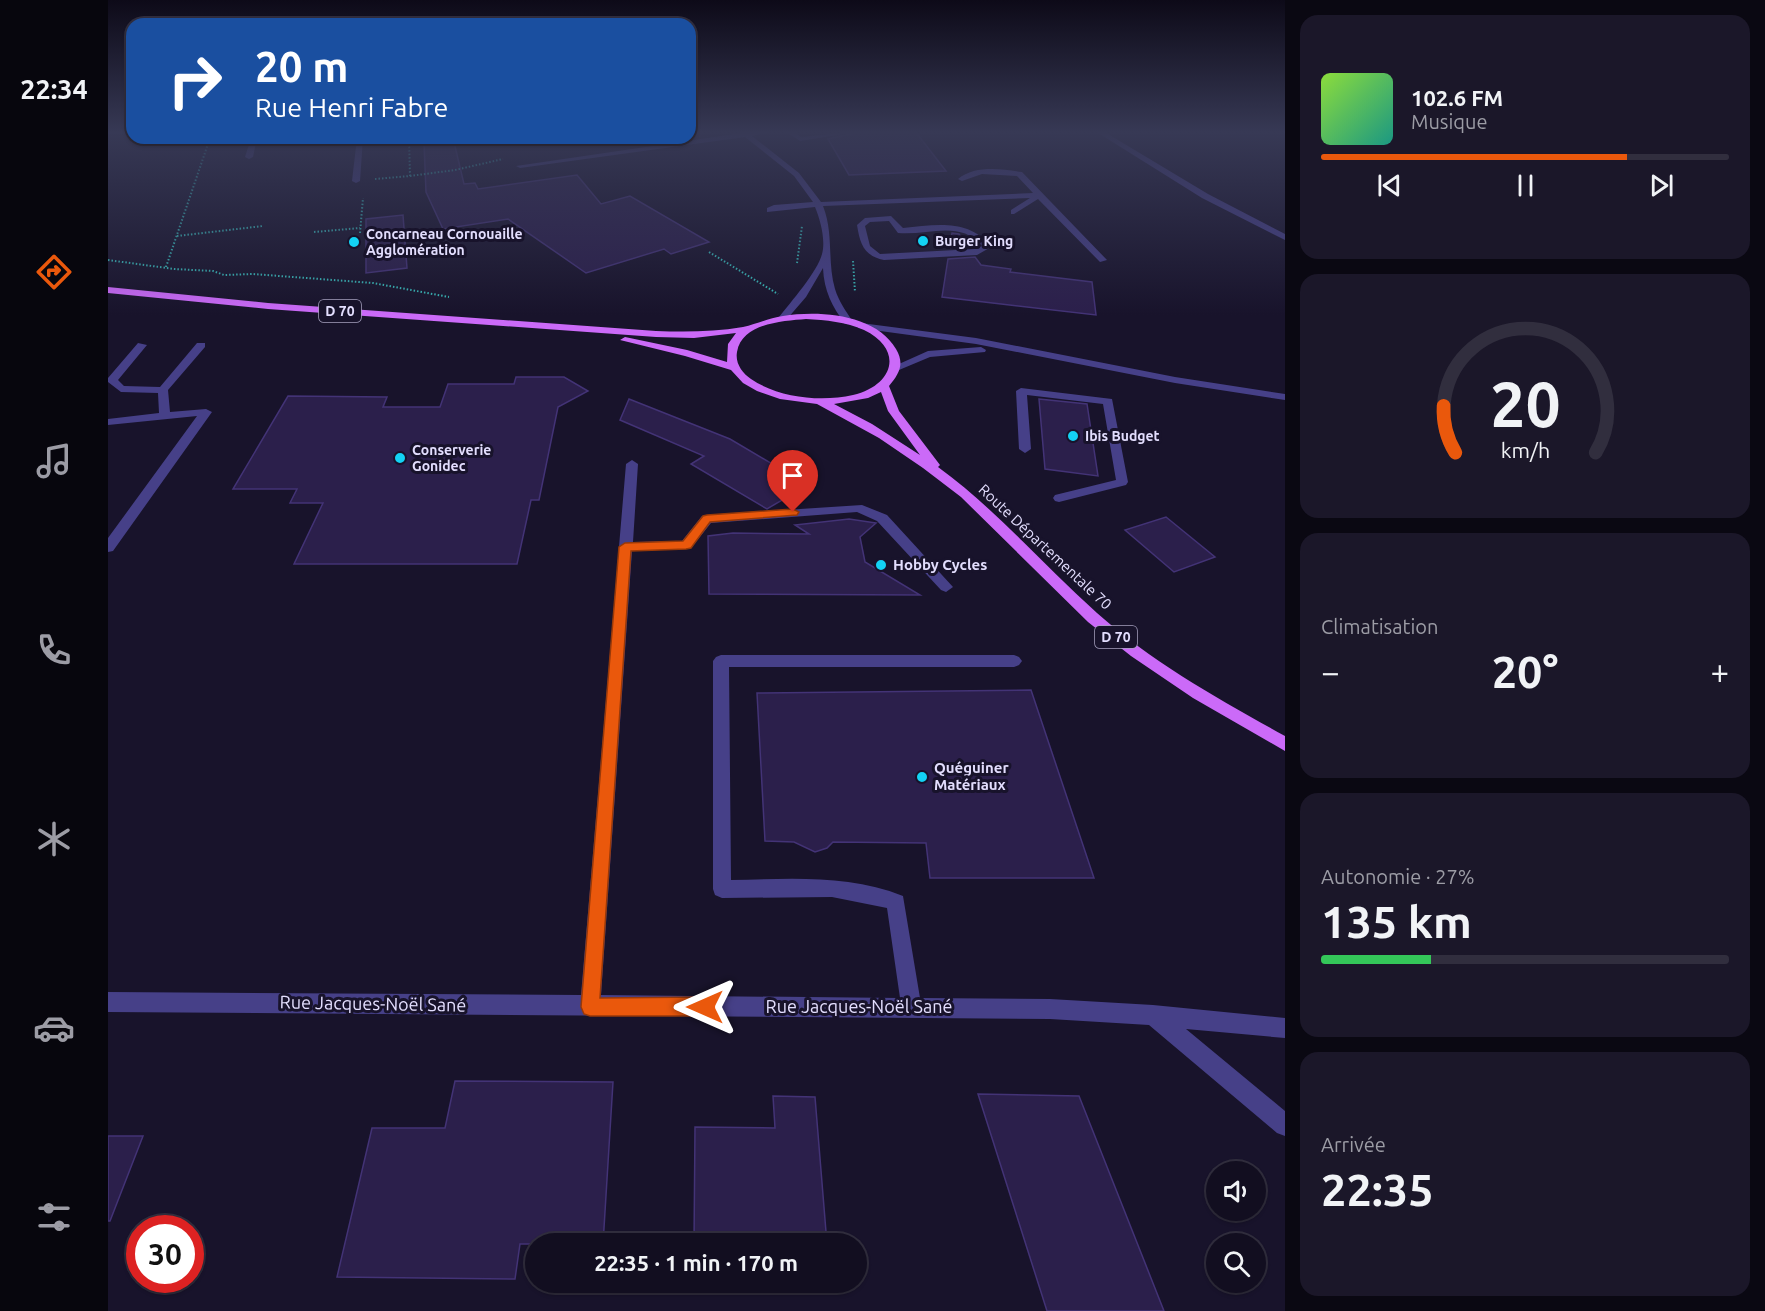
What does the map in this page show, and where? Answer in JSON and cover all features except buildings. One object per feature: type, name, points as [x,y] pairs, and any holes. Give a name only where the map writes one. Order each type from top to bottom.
[{"type":"main road","name":"D 70","points":[[108,290],[268,306],[572,328],[694,335],[749,329]]},
{"type":"main road","points":[[806,316],[848,322],[861,326],[885,340],[896,359],[895,368],[884,385],[848,399],[821,402],[793,399],[768,392],[747,381],[735,368],[731,357],[732,347],[738,337],[749,329],[784,317],[806,316]]},
{"type":"main road","name":"D 70","points":[[572,328],[687,353],[735,368]]},
{"type":"main road","name":"Route Départementale 70","points":[[884,385],[894,411],[942,476]]},
{"type":"main road","name":"Route Départementale 70","points":[[821,402],[860,420],[942,476],[1114,636],[1163,672],[1213,704],[1282,742]]},
{"type":"street","points":[[810,192],[820,205],[826,225],[833,299],[848,322]]},
{"type":"street","points":[[1036,192],[1103,260]]},
{"type":"street","points":[[1199,192],[1285,237]]},
{"type":"street","points":[[770,210],[774,207],[1039,195]]},
{"type":"street","points":[[1014,212],[1039,195]]},
{"type":"street","points":[[881,202],[901,231],[954,228],[969,230],[976,233],[987,247],[977,252],[945,254],[884,257],[869,253],[865,249],[861,225],[868,220],[891,218]]},
{"type":"street","points":[[784,317],[801,297],[827,253]]},
{"type":"street","points":[[861,326],[976,342],[1173,382],[1285,398]]},
{"type":"street","points":[[142,345],[112,380],[121,389],[163,390]]},
{"type":"street","points":[[165,417],[163,390],[201,345]]},
{"type":"street","points":[[895,368],[914,359],[940,353],[966,350],[1020,351]]},
{"type":"street","points":[[1025,449],[1022,391],[1108,401],[1122,482],[1059,498]]},
{"type":"street","points":[[108,422],[206,412],[108,549]]},
{"type":"street","points":[[590,1007],[632,464]]},
{"type":"street","points":[[625,547],[686,545],[707,519],[858,508],[882,518],[946,587]]},
{"type":"street","points":[[911,1006],[896,902],[847,888],[722,889],[721,661],[1014,661]]},
{"type":"street","name":"Rue Jacques-Noël Sané","points":[[108,1002],[590,1007],[911,1006],[1050,1009],[1153,1015],[1285,1028]]},
{"type":"street","points":[[1153,1015],[1285,1125]]},
{"type":"path","points":[[166,267],[192,192]]},
{"type":"path","points":[[360,192],[360,233]]},
{"type":"path","points":[[177,236],[264,226]]},
{"type":"path","points":[[314,232],[360,228]]},
{"type":"path","points":[[708,252],[781,296],[774,299]]},
{"type":"path","points":[[108,260],[213,271],[224,275],[253,274],[373,283],[451,298]]},
{"type":"place","name":"Burger King","points":[[923,241]]},
{"type":"place","name":"Concarneau Cornouaille Agglomération","points":[[354,242]]},
{"type":"place","name":"Ibis Budget","points":[[1073,436]]},
{"type":"place","name":"Conserverie Gonidec","points":[[400,458]]},
{"type":"place","name":"Hobby Cycles","points":[[881,565]]},
{"type":"place","name":"Quéguiner Matériaux","points":[[922,777]]},
{"type":"route","points":[[705,1007],[590,1007],[625,547],[686,545],[707,519],[793,512]]}]
